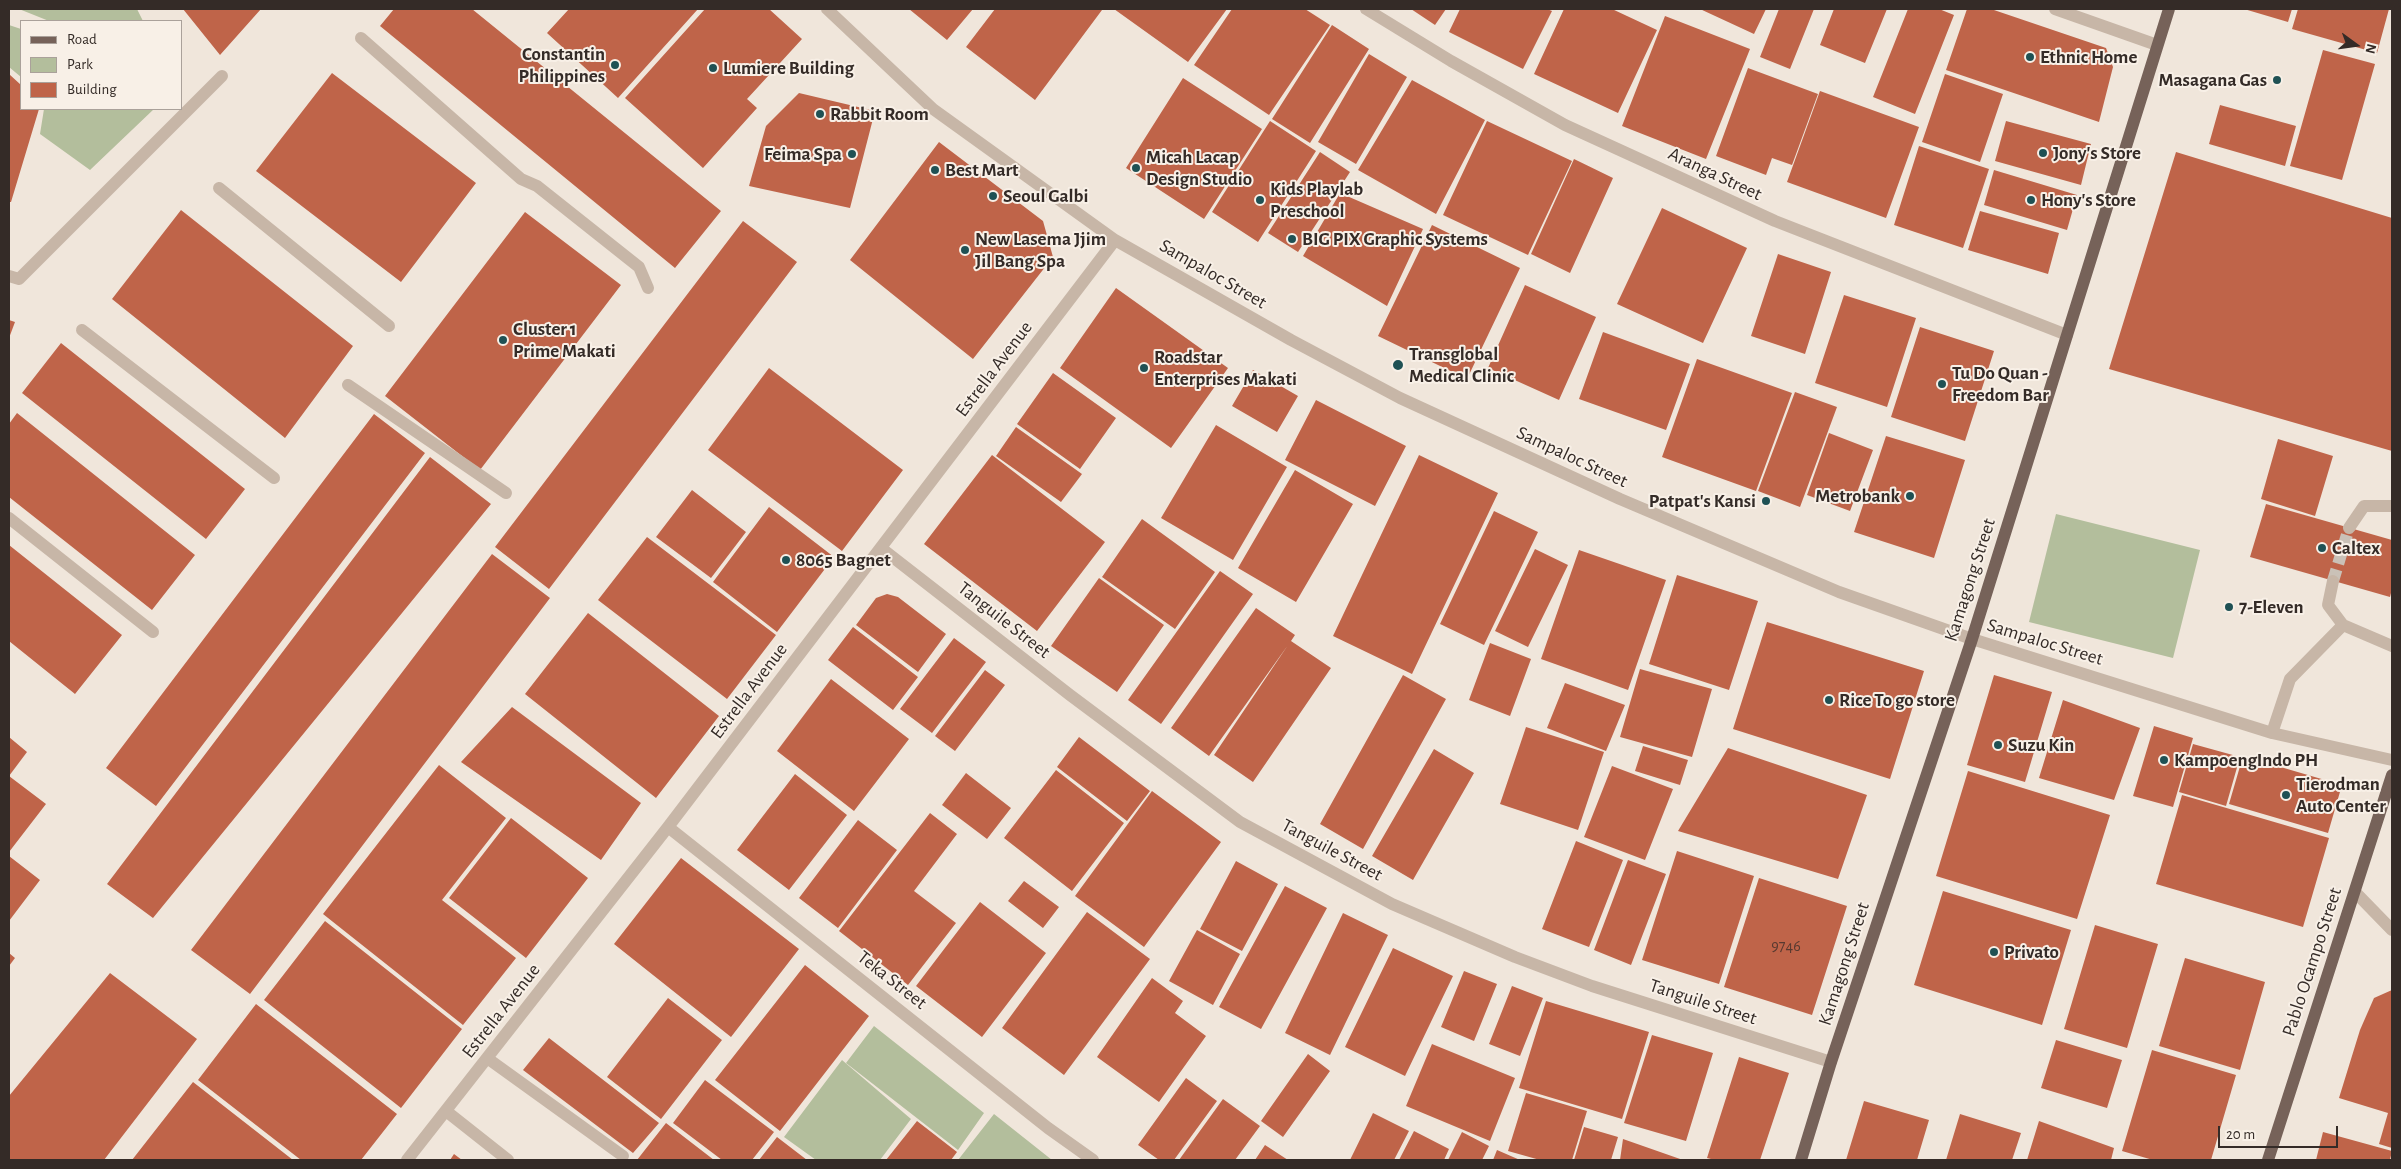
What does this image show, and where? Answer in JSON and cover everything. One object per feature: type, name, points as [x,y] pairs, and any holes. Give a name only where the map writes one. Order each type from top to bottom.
[{"type":"main road","name":"Kamagong Street","points":[[1801,1160],[1972,639],[2169,9]]},
{"type":"main road","name":"Pablo Ocampo Street","points":[[2268,1160],[2392,775]]},
{"type":"street","name":"Sampaloc Street","points":[[827,9],[933,109],[1115,240],[1292,340],[1400,398],[1710,538],[1839,592],[1972,639],[2272,733],[2392,760]]},
{"type":"street","name":"Aranga Street","points":[[1366,9],[1451,61],[1565,125],[1775,221],[2067,335]]},
{"type":"street","points":[[2055,9],[2157,45]]},
{"type":"street","points":[[361,38],[521,179],[537,186],[639,267],[648,288]]},
{"type":"street","points":[[9,276],[19,279],[222,76]]},
{"type":"street","points":[[219,188],[390,326]]},
{"type":"street","name":"Estrella Avenue","points":[[407,1160],[668,827],[1115,240]]},
{"type":"street","points":[[82,330],[274,478]]},
{"type":"street","points":[[348,384],[506,494]]},
{"type":"street","points":[[2349,528],[2364,506],[2392,506]]},
{"type":"street","points":[[9,518],[153,632]]},
{"type":"street","name":"Tanguile Street","points":[[881,548],[1070,695],[1240,822],[1392,904],[1515,957],[1592,986],[1832,1062]]},
{"type":"street","points":[[2333,581],[2328,605],[2343,625],[2392,646]]},
{"type":"street","points":[[2272,733],[2290,679],[2343,625]]},
{"type":"street","name":"Teka Street","points":[[668,827],[1048,1128],[1093,1160]]},
{"type":"street","points":[[2355,892],[2392,930]]},
{"type":"street","points":[[487,1058],[623,1156]]},
{"type":"street","points":[[446,1111],[508,1160]]},
{"type":"green space","points":[[19,9],[137,9],[142,20],[46,20]]},
{"type":"green space","points":[[9,25],[20,29],[20,76],[9,67]]},
{"type":"green space","points":[[44,110],[153,110],[90,170],[40,134]]},
{"type":"green space","points":[[2056,514],[2200,550],[2173,658],[2029,622]]},
{"type":"green space","points":[[874,1026],[984,1113],[958,1150],[846,1063]]},
{"type":"green space","points":[[842,1060],[911,1119],[880,1160],[816,1160],[784,1137]]},
{"type":"green space","points":[[994,1114],[1052,1160],[958,1160]]},
{"type":"building","points":[[183,9],[261,9],[220,55]]},
{"type":"building","points":[[394,9],[472,9],[721,211],[675,268],[380,26]]},
{"type":"building","name":"Constantin Philippines","points":[[569,9],[698,9],[618,98],[547,33]]},
{"type":"building","name":"Lumiere Building","points":[[705,9],[769,9],[802,39],[747,99],[757,108],[703,168],[625,98]]},
{"type":"building","points":[[909,9],[973,9],[947,40]]},
{"type":"building","points":[[995,9],[1102,10],[1035,100],[966,47]]},
{"type":"building","points":[[1114,9],[1227,9],[1188,62]]},
{"type":"building","points":[[1232,9],[1305,9],[1330,25],[1269,115],[1194,65]]},
{"type":"building","points":[[1411,9],[1446,9],[1435,25]]},
{"type":"building","points":[[1460,9],[1547,9],[1552,11],[1523,69],[1449,32]]},
{"type":"building","points":[[1564,9],[1612,9],[1657,30],[1618,113],[1534,74]]},
{"type":"building","points":[[1700,9],[1766,9],[1754,34]]},
{"type":"building","points":[[1779,9],[1814,9],[1790,69],[1760,57]]},
{"type":"building","points":[[1834,9],[1887,9],[1865,63],[1820,45]]},
{"type":"building","points":[[1908,9],[1939,9],[1954,15],[1915,114],[1873,97]]},
{"type":"building","name":"Ethnic Home","points":[[1967,9],[1991,9],[2106,48],[2113,67],[2099,122],[1946,70]]},
{"type":"building","points":[[2244,9],[2292,9],[2288,22]]},
{"type":"building","points":[[2298,9],[2389,9],[2377,53],[2292,29]]},
{"type":"building","points":[[1665,16],[1750,49],[1706,159],[1622,126]]},
{"type":"building","points":[[1332,25],[1369,49],[1310,143],[1272,119]]},
{"type":"building","points":[[2323,50],[2375,64],[2342,180],[2290,166]]},
{"type":"building","points":[[1369,54],[1407,77],[1356,164],[1318,142]]},
{"type":"building","points":[[1748,68],[1818,94],[1792,165],[1772,158],[1766,175],[1716,156]]},
{"type":"building","points":[[332,73],[476,183],[401,282],[256,171]]},
{"type":"building","points":[[9,74],[20,84],[20,110],[39,110],[11,202],[9,202]]},
{"type":"building","points":[[1945,74],[2003,94],[1980,162],[1922,142]]},
{"type":"building","points":[[1183,78],[1262,129],[1204,219],[1126,168]]},
{"type":"building","points":[[1412,80],[1485,120],[1436,214],[1358,170]]},
{"type":"building","points":[[1820,91],[1919,127],[1886,218],[1787,182]]},
{"type":"building","points":[[799,93],[875,111],[850,208],[749,186],[766,126]]},
{"type":"building","points":[[2220,105],[2296,126],[2285,166],[2209,144]]},
{"type":"building","points":[[1270,121],[1316,151],[1258,242],[1212,212]]},
{"type":"building","points":[[1487,121],[1572,161],[1528,255],[1443,215]]},
{"type":"building","name":"Jony's Store","points":[[2006,121],[2091,144],[2081,185],[1995,161]]},
{"type":"building","points":[[939,142],[1043,221],[1053,257],[973,359],[850,260]]},
{"type":"building","points":[[1919,146],[1989,169],[1963,248],[1894,225]]},
{"type":"building","points":[[1320,152],[1350,172],[1298,252],[1268,233]]},
{"type":"building","points":[[2176,152],[2392,218],[2392,451],[2109,369]]},
{"type":"building","points":[[1574,159],[1613,178],[1570,273],[1531,254]]},
{"type":"building","name":"Hony's Store","points":[[1994,170],[2077,195],[2067,230],[1984,205]]},
{"type":"building","points":[[1340,193],[1423,229],[1387,306],[1303,256]]},
{"type":"building","points":[[1662,208],[1747,248],[1703,343],[1617,304]]},
{"type":"building","points":[[181,210],[353,346],[285,438],[112,299]]},
{"type":"building","points":[[1980,211],[2059,233],[2048,274],[1968,250]]},
{"type":"building","name":"Cluster 1 Prime Makati","points":[[525,212],[621,285],[480,470],[385,396]]},
{"type":"building","points":[[743,221],[797,262],[549,589],[495,547]]},
{"type":"building","points":[[1432,225],[1520,268],[1467,379],[1378,336]]},
{"type":"building","points":[[1778,254],[1831,272],[1805,354],[1751,336]]},
{"type":"building","points":[[1525,285],[1596,317],[1559,400],[1488,368]]},
{"type":"building","name":"Roadstar Enterprises Makati","points":[[1116,288],[1228,368],[1171,448],[1060,368]]},
{"type":"building","points":[[1844,295],[1916,318],[1887,407],[1815,383]]},
{"type":"building","points":[[9,320],[15,322],[9,338]]},
{"type":"building","name":"Tu Do Quan - Freedom Bar","points":[[1920,327],[1994,351],[1965,441],[1891,417]]},
{"type":"building","points":[[1603,332],[1690,364],[1666,430],[1579,399]]},
{"type":"building","points":[[61,343],[245,489],[206,539],[22,393]]},
{"type":"building","points":[[1697,359],[1792,393],[1756,491],[1662,457]]},
{"type":"building","points":[[769,368],[903,470],[842,551],[708,450]]},
{"type":"building","points":[[1253,370],[1298,396],[1277,432],[1232,406]]},
{"type":"building","points":[[1053,373],[1116,418],[1080,469],[1017,424]]},
{"type":"building","points":[[1795,392],[1837,407],[1800,507],[1758,491]]},
{"type":"building","points":[[1316,400],[1406,446],[1375,506],[1285,460]]},
{"type":"building","points":[[17,413],[195,555],[152,610],[9,497],[9,424]]},
{"type":"building","points":[[374,414],[425,453],[156,806],[106,768]]},
{"type":"building","points":[[1216,425],[1287,467],[1233,560],[1161,518]]},
{"type":"building","points":[[1016,427],[1082,474],[1061,502],[996,456]]},
{"type":"building","points":[[1829,433],[1873,450],[1850,511],[1807,495]]},
{"type":"building","name":"Metrobank","points":[[1886,436],[1965,460],[1934,558],[1854,532]]},
{"type":"building","points":[[2278,439],[2333,456],[2315,516],[2261,499]]},
{"type":"building","points":[[992,455],[1105,542],[1037,631],[924,544]]},
{"type":"building","points":[[1419,455],[1498,493],[1412,674],[1333,636]]},
{"type":"building","points":[[430,457],[491,504],[153,918],[107,884]]},
{"type":"building","points":[[1295,470],[1353,504],[1296,602],[1238,568]]},
{"type":"building","points":[[692,490],[746,532],[711,578],[656,537]]},
{"type":"building","name":"Caltex","points":[[2266,504],[2392,540],[2392,589],[2390,597],[2250,557]]},
{"type":"building","points":[[769,507],[834,557],[777,632],[713,582]]},
{"type":"building","points":[[1494,511],[1538,532],[1484,645],[1440,624]]},
{"type":"building","points":[[1142,519],[1215,572],[1175,629],[1102,577]]},
{"type":"building","points":[[647,537],[776,635],[727,699],[598,600]]},
{"type":"building","points":[[9,545],[122,635],[75,694],[9,641]]},
{"type":"building","points":[[1535,549],[1568,565],[1528,647],[1495,631]]},
{"type":"building","points":[[1579,550],[1666,580],[1628,690],[1541,659]]},
{"type":"building","points":[[492,554],[550,598],[250,994],[191,950]]},
{"type":"building","points":[[1220,571],[1253,594],[1161,724],[1128,700]]},
{"type":"building","points":[[1677,575],[1758,601],[1729,690],[1649,664]]},
{"type":"building","points":[[1099,578],[1164,625],[1117,692],[1051,646]]},
{"type":"building","points":[[887,594],[898,597],[946,634],[918,672],[856,625],[876,598]]},
{"type":"building","points":[[1256,608],[1295,635],[1291,641],[1331,668],[1253,782],[1214,755],[1288,645],[1209,756],[1171,728]]},
{"type":"building","points":[[588,613],[719,716],[656,798],[525,694]]},
{"type":"building","name":"Rice To go store","points":[[1767,622],[1924,671],[1890,779],[1733,729]]},
{"type":"building","points":[[853,627],[918,677],[893,710],[828,660]]},
{"type":"building","points":[[954,638],[986,662],[932,733],[900,709]]},
{"type":"building","points":[[1490,643],[1531,659],[1510,716],[1469,700]]},
{"type":"building","points":[[1640,669],[1712,689],[1692,757],[1620,737]]},
{"type":"building","points":[[985,670],[1005,685],[955,751],[935,736]]},
{"type":"building","points":[[1403,675],[1446,699],[1363,849],[1320,824]]},
{"type":"building","points":[[1994,675],[2052,692],[2025,782],[1967,765]]},
{"type":"building","points":[[831,679],[909,739],[854,811],[777,751]]},
{"type":"building","points":[[1565,683],[1625,705],[1606,751],[1547,728]]},
{"type":"building","points":[[2063,700],[2140,728],[2114,800],[2039,778]]},
{"type":"building","points":[[512,707],[641,803],[601,860],[461,762]]},
{"type":"building","points":[[2154,726],[2193,738],[2173,807],[2133,796]]},
{"type":"building","points":[[1526,727],[1604,752],[1578,830],[1500,804]]},
{"type":"building","points":[[9,737],[27,752],[9,776]]},
{"type":"building","points":[[1079,737],[1150,791],[1127,821],[1057,767]]},
{"type":"building","points":[[2193,744],[2240,757],[2226,806],[2179,792]]},
{"type":"building","points":[[1643,746],[1688,760],[1680,785],[1635,771]]},
{"type":"building","points":[[1728,748],[1867,795],[1838,879],[1678,831]]},
{"type":"building","points":[[1434,749],[1474,773],[1413,880],[1372,856]]},
{"type":"building","name":"Tierodman Auto Center","points":[[2243,756],[2342,785],[2328,833],[2229,804]]},
{"type":"building","points":[[439,765],[506,818],[442,900],[516,958],[463,1025],[323,914]]},
{"type":"building","points":[[1612,766],[1673,789],[1645,860],[1584,837]]},
{"type":"building","points":[[1056,770],[1124,823],[1072,891],[1004,838]]},
{"type":"building","points":[[1968,771],[2110,815],[2077,919],[1936,876]]},
{"type":"building","points":[[966,773],[1011,808],[987,839],[942,805]]},
{"type":"building","points":[[795,774],[847,815],[789,890],[737,850]]},
{"type":"building","points":[[9,776],[46,804],[9,852]]},
{"type":"building","points":[[1152,791],[1221,842],[1144,947],[1075,896]]},
{"type":"building","points":[[2182,795],[2329,838],[2303,927],[2156,884]]},
{"type":"building","points":[[930,813],[957,834],[914,891],[956,923],[908,985],[839,931]]},
{"type":"building","points":[[511,818],[588,878],[526,958],[449,898]]},
{"type":"building","points":[[858,820],[897,850],[838,928],[799,898]]},
{"type":"building","points":[[1576,841],[1623,860],[1589,947],[1542,929]]},
{"type":"building","points":[[1677,851],[1754,876],[1719,984],[1642,960]]},
{"type":"building","points":[[9,856],[40,880],[9,921]]},
{"type":"building","points":[[681,858],[799,949],[731,1037],[614,944]]},
{"type":"building","points":[[1628,860],[1666,874],[1631,965],[1594,950]]},
{"type":"building","points":[[1236,861],[1278,884],[1242,951],[1200,929]]},
{"type":"building","points":[[1759,878],[1847,906],[1812,1015],[1724,987]]},
{"type":"building","points":[[1024,881],[1059,907],[1043,928],[1008,901]]},
{"type":"building","points":[[1285,886],[1327,908],[1261,1029],[1219,1007]]},
{"type":"building","name":"Privato","points":[[1943,891],[2071,930],[2042,1025],[1914,985]]},
{"type":"building","points":[[980,902],[1046,953],[982,1037],[916,986]]},
{"type":"building","points":[[1087,912],[1150,959],[1064,1075],[1002,1028]]},
{"type":"building","points":[[1343,913],[1388,935],[1330,1055],[1285,1033]]},
{"type":"building","points":[[325,921],[462,1029],[401,1108],[264,1000]]},
{"type":"building","points":[[2095,925],[2158,944],[2127,1048],[2064,1029]]},
{"type":"building","points":[[1197,930],[1240,954],[1213,1005],[1169,981]]},
{"type":"building","points":[[1393,948],[1453,976],[1405,1076],[1345,1047]]},
{"type":"building","points":[[9,953],[15,958],[9,966]]},
{"type":"building","points":[[2185,958],[2265,982],[2240,1070],[2159,1046]]},
{"type":"building","points":[[805,965],[869,1016],[780,1131],[715,1080]]},
{"type":"building","points":[[1464,971],[1497,984],[1474,1041],[1441,1027]]},
{"type":"building","points":[[110,973],[197,1039],[104,1160],[9,1160],[9,1096]]},
{"type":"building","points":[[1152,978],[1183,1001],[1175,1013],[1206,1036],[1159,1102],[1097,1057]]},
{"type":"building","points":[[1512,986],[1543,998],[1520,1056],[1489,1044]]},
{"type":"building","points":[[2392,990],[2392,1148],[2379,1144],[2388,1113],[2339,1098],[2360,1030],[2374,998]]},
{"type":"building","points":[[668,998],[722,1040],[661,1119],[607,1077]]},
{"type":"building","points":[[1546,1001],[1649,1032],[1622,1119],[1519,1088]]},
{"type":"building","points":[[256,1004],[397,1114],[361,1160],[301,1160],[198,1080]]},
{"type":"building","points":[[1652,1035],[1713,1053],[1686,1141],[1624,1123]]},
{"type":"building","points":[[549,1038],[659,1123],[633,1153],[523,1070]]},
{"type":"building","points":[[2056,1040],[2122,1060],[2107,1108],[2041,1088]]},
{"type":"building","points":[[1432,1044],[1515,1078],[1490,1141],[1406,1106]]},
{"type":"building","points":[[2152,1050],[2236,1075],[2211,1160],[2153,1160],[2122,1151]]},
{"type":"building","points":[[1308,1054],[1330,1071],[1283,1137],[1261,1121]]},
{"type":"building","points":[[1739,1057],[1789,1073],[1760,1160],[1715,1160],[1707,1158]]},
{"type":"building","points":[[1186,1078],[1217,1101],[1174,1160],[1159,1160],[1138,1145]]},
{"type":"building","points":[[705,1080],[774,1132],[752,1160],[722,1160],[673,1123]]},
{"type":"building","points":[[193,1082],[293,1160],[132,1160]]},
{"type":"building","points":[[1526,1093],[1587,1111],[1572,1160],[1540,1160],[1508,1151]]},
{"type":"building","points":[[1223,1099],[1260,1126],[1235,1160],[1179,1160]]},
{"type":"building","points":[[1864,1101],[1929,1120],[1917,1160],[1846,1160]]},
{"type":"building","points":[[1373,1113],[1409,1131],[1394,1160],[1350,1160]]},
{"type":"building","points":[[1960,1114],[2021,1133],[2012,1160],[1946,1160]]},
{"type":"building","points":[[917,1121],[957,1152],[951,1160],[886,1160]]},
{"type":"building","points":[[2039,1121],[2114,1148],[2111,1160],[2027,1160]]},
{"type":"building","points":[[666,1123],[714,1160],[637,1160]]},
{"type":"building","points":[[1584,1127],[1618,1137],[1611,1160],[1574,1160]]},
{"type":"building","points":[[1414,1131],[1449,1149],[1444,1160],[1399,1160]]},
{"type":"building","points":[[1462,1132],[1489,1146],[1482,1160],[1448,1160]]},
{"type":"building","points":[[2323,1132],[2392,1151],[2390,1160],[2316,1160]]},
{"type":"building","points":[[777,1137],[807,1160],[759,1160]]},
{"type":"building","points":[[1623,1139],[1683,1160],[1620,1160]]},
{"type":"building","points":[[1265,1145],[1288,1160],[1255,1160]]},
{"type":"building","points":[[1497,1150],[1520,1160],[1493,1160]]},
{"type":"building","points":[[454,1154],[462,1160],[450,1160]]},
{"type":"tunnel","points":[[2333,581],[2349,528]]},
{"type":"place","name":"Ethnic Home","points":[[2030,57]]},
{"type":"place","name":"Constantin Philippines","points":[[615,65]]},
{"type":"place","name":"Lumiere Building","points":[[713,68]]},
{"type":"place","name":"Masagana Gas","points":[[2277,80]]},
{"type":"place","name":"Rabbit Room","points":[[820,114]]},
{"type":"place","name":"Jony's Store","points":[[2043,153]]},
{"type":"place","name":"Feima Spa","points":[[852,154]]},
{"type":"place","name":"Micah Lacap Design Studio","points":[[1136,168]]},
{"type":"place","name":"Best Mart","points":[[935,170]]},
{"type":"place","name":"Seoul Galbi","points":[[993,196]]},
{"type":"place","name":"Kids Playlab Preschool","points":[[1260,200]]},
{"type":"place","name":"Hony's Store","points":[[2031,200]]},
{"type":"place","name":"BIG PIX Graphic Systems","points":[[1292,239]]},
{"type":"place","name":"New Lasema Jjim Jil Bang Spa","points":[[965,250]]},
{"type":"place","name":"Cluster 1 Prime Makati","points":[[503,340]]},
{"type":"place","name":"Transglobal Medical Clinic","points":[[1398,365]]},
{"type":"place","name":"Roadstar Enterprises Makati","points":[[1144,368]]},
{"type":"place","name":"Tu Do Quan - Freedom Bar","points":[[1942,384]]},
{"type":"place","name":"Metrobank","points":[[1910,496]]},
{"type":"place","name":"Patpat's Kansi","points":[[1766,501]]},
{"type":"place","name":"Caltex","points":[[2322,548]]},
{"type":"place","name":"8065 Bagnet","points":[[786,560]]},
{"type":"place","name":"7-Eleven","points":[[2229,607]]},
{"type":"place","name":"Rice To go store","points":[[1829,700]]},
{"type":"place","name":"Suzu Kin","points":[[1998,745]]},
{"type":"place","name":"KampoengIndo PH","points":[[2164,760]]},
{"type":"place","name":"Tierodman Auto Center","points":[[2286,795]]},
{"type":"place","name":"Privato","points":[[1994,952]]}]
